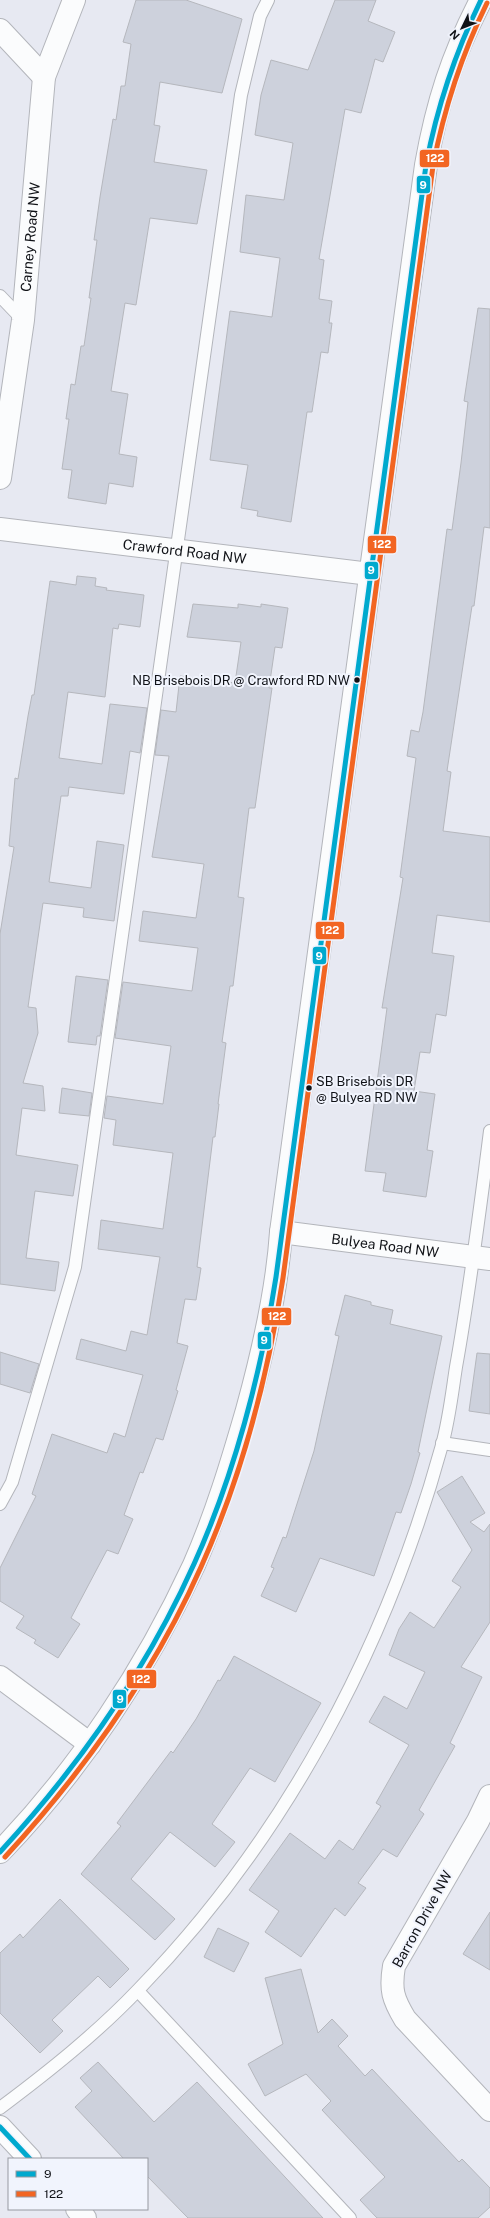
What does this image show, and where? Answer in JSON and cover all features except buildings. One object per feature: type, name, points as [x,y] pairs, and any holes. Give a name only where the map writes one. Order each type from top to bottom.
[{"type":"street","name":"Carney Road NW","points":[[0,478],[23,320],[44,77],[74,0]]},
{"type":"street","points":[[0,1852],[55,1790],[90,1744],[139,1669],[194,1564],[232,1465],[261,1361],[279,1261],[281,1232],[370,574],[431,138],[438,104],[449,71],[481,0]]},
{"type":"street","points":[[0,30],[44,77]]},
{"type":"street","name":"Crawford Road NW","points":[[0,529],[370,574]]},
{"type":"street","name":"Bulyea Road NW","points":[[281,1232],[481,1258]]},
{"type":"street","points":[[0,1677],[90,1744]]},
{"type":"street","name":"Barron Drive NW","points":[[490,1796],[478,1821],[394,1966],[391,1986],[396,2004],[405,2019],[490,2110]]},
{"type":"street","points":[[0,2127],[29,2158]]},
{"type":"street","points":[[78,2210],[85,2218]]},
{"type":"lane","points":[[0,1504],[12,1482],[75,1267],[241,95],[260,16],[268,0]]},
{"type":"lane","points":[[0,296],[23,320]]},
{"type":"lane","points":[[0,2108],[74,2050],[138,1991],[200,1920],[264,1837],[317,1752],[366,1656],[406,1554],[442,1443],[466,1315],[481,1258],[490,1131]]},
{"type":"lane","points":[[442,1443],[490,1450]]},
{"type":"lane","points":[[138,1991],[350,2218]]},
{"type":"transit line","name":"9","points":[[0,1852],[57,1786],[109,1716],[155,1642],[194,1564],[222,1496],[234,1460],[254,1387],[276,1277],[426,165],[441,101],[455,60],[481,0]]},
{"type":"transit line","name":"122","points":[[5,1857],[62,1791],[89,1756],[139,1684],[161,1646],[201,1567],[229,1498],[241,1462],[261,1389],[277,1315],[283,1278],[433,166],[442,124],[454,83],[469,43],[487,3]]},
{"type":"transit line","name":"9","points":[[0,2127],[29,2158]]},
{"type":"place","name":"NB Brisebois DR @ Crawford RD NW","points":[[357,680]]},
{"type":"place","name":"SB Brisebois DR @ Bulyea RD NW","points":[[309,1088]]}]
